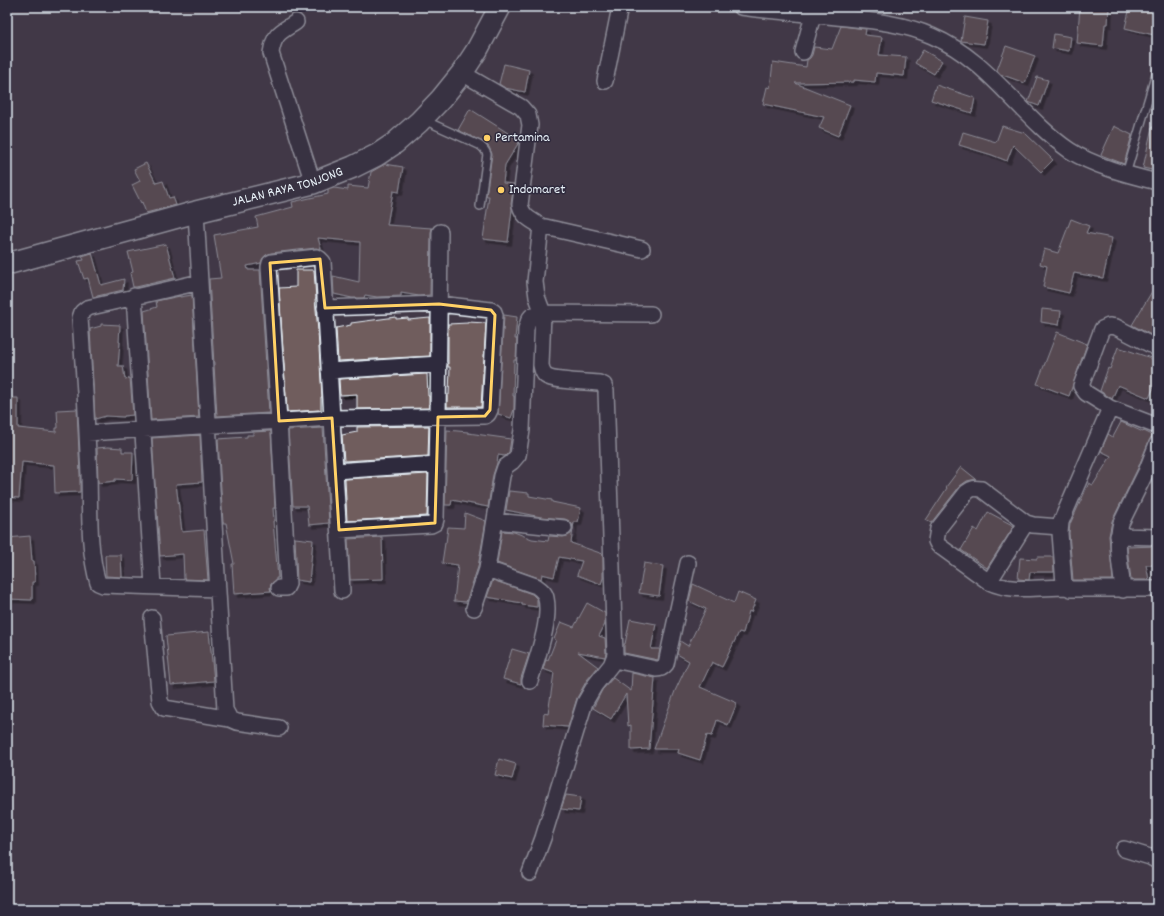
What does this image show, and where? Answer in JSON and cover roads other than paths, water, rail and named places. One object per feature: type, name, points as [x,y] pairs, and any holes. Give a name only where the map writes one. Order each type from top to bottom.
[{"type":"main road","name":"JALAN RAYA TONJONG","points":[[7,264],[196,212],[313,184],[354,167],[377,155],[395,143],[422,119],[441,99],[462,74],[477,50],[500,7]]},
{"type":"street","points":[[604,81],[620,7]]},
{"type":"street","points":[[741,7],[770,11],[820,12],[888,22],[933,36],[960,51],[983,68],[1048,134],[1070,151],[1126,174],[1157,182]]},
{"type":"street","points":[[803,52],[820,12]]},
{"type":"street","points":[[296,22],[278,35],[273,42],[271,53],[313,184]]},
{"type":"street","points":[[462,74],[521,107],[528,115],[530,125],[520,205],[521,211],[526,218],[541,226],[642,249]]},
{"type":"street","points":[[196,212],[225,710],[230,719]]},
{"type":"street","points":[[530,873],[543,838],[585,702],[614,660],[616,648],[606,391],[604,385],[599,382],[547,377],[543,372],[541,365],[543,313],[537,297],[535,282],[541,226]]},
{"type":"street","points":[[339,530],[434,523],[436,514],[438,417],[440,232]]},
{"type":"street","points":[[279,588],[286,588],[288,584],[269,267],[270,263],[272,262],[317,257],[323,262],[342,591]]},
{"type":"street","points":[[200,282],[134,296],[87,308],[82,312],[80,318],[87,433],[91,539],[94,572],[98,583],[106,586],[153,586],[217,589]]},
{"type":"street","points":[[134,296],[153,586]]},
{"type":"street","points":[[87,433],[332,418],[485,416],[488,414],[490,410],[495,315],[491,310],[439,304],[326,308]]},
{"type":"street","points":[[474,608],[487,569],[502,476],[505,467],[512,462],[518,454],[522,430],[526,328],[528,320],[532,315],[543,313],[651,314]]},
{"type":"street","points":[[1157,348],[1116,327],[1109,326],[1102,329],[1081,386],[1086,393],[1110,408],[1157,426]]},
{"type":"street","points":[[329,371],[439,364]]},
{"type":"street","points":[[1066,587],[1064,580],[1060,527],[1063,515],[1110,408]]},
{"type":"street","points":[[1124,590],[1118,536],[1121,523],[1151,474],[1157,444]]},
{"type":"street","points":[[335,471],[437,464]]},
{"type":"street","points":[[1060,527],[1026,523],[981,489],[976,488],[967,492],[938,529],[936,541],[938,545],[989,582],[998,586],[1014,588],[1066,587],[1071,589],[1157,589]]},
{"type":"street","points":[[495,521],[564,528]]},
{"type":"street","points":[[989,582],[1026,523]]},
{"type":"street","points":[[1118,536],[1157,537]]},
{"type":"street","points":[[614,660],[656,669],[664,667],[666,664],[688,563]]},
{"type":"street","points":[[487,569],[536,586],[546,596],[546,622],[530,681]]},
{"type":"street","points":[[152,618],[160,701],[164,708],[230,719],[237,722],[279,728]]},
{"type":"street","points":[[1124,849],[1150,857],[1157,861]]},
{"type":"lane","points":[[1126,174],[1157,70]]},
{"type":"lane","points":[[422,119],[479,145],[486,151],[487,154],[480,206]]},
{"type":"place","name":"Pertamina","points":[[487,138]]},
{"type":"place","name":"Indomaret","points":[[501,190]]}]
